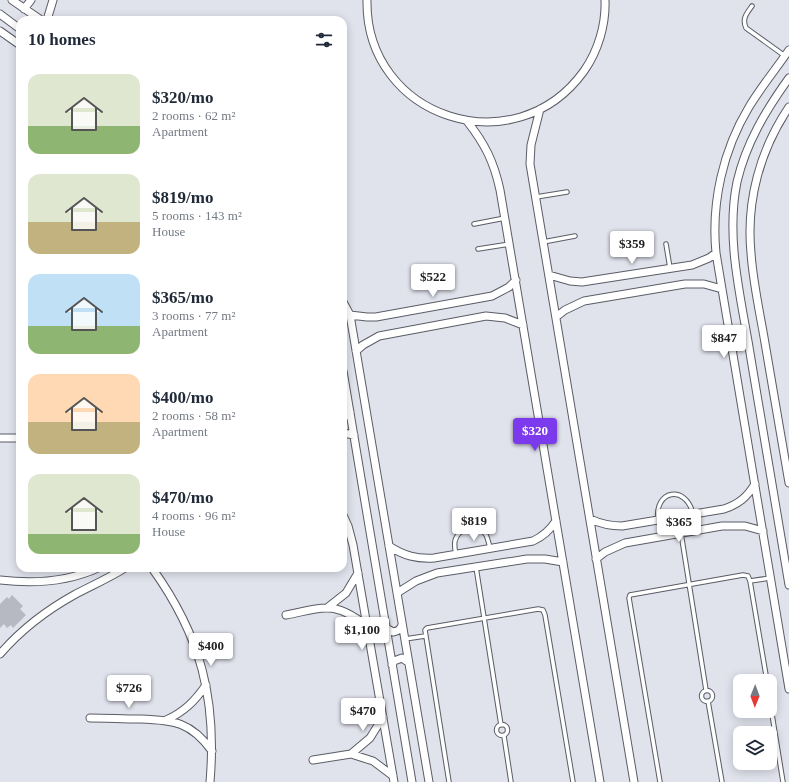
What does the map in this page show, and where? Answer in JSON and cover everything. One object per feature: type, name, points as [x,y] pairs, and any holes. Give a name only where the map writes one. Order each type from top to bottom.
[{"type":"street","points":[[12,0],[34,16]]},
{"type":"street","points":[[24,9],[31,0]]},
{"type":"street","points":[[48,16],[53,0]]},
{"type":"street","points":[[367,0],[366,13],[370,35],[379,57],[391,76],[406,92],[425,106],[445,116],[467,121],[487,123],[506,121],[525,116],[540,109],[561,96],[576,81],[589,64],[598,44],[604,23],[605,0]]},
{"type":"street","points":[[0,14],[16,26]]},
{"type":"street","points":[[0,31],[16,42]]},
{"type":"street","points":[[787,53],[749,108],[738,127],[720,180],[716,205],[715,231],[716,253],[789,689]]},
{"type":"street","points":[[789,78],[764,115],[744,159],[737,183],[733,231],[739,286],[789,585]]},
{"type":"street","points":[[789,107],[771,138],[758,172],[751,210],[750,236],[754,272],[789,483]]},
{"type":"street","points":[[540,109],[531,145],[530,164],[634,782]]},
{"type":"street","points":[[467,121],[479,136],[491,159],[498,177],[600,782]]},
{"type":"street","points":[[549,275],[570,282],[582,282],[692,265],[701,262],[716,253]]},
{"type":"street","points":[[350,315],[376,317],[483,298],[501,292],[516,280]]},
{"type":"street","points":[[556,317],[565,310],[584,301],[677,285],[695,283],[722,289]]},
{"type":"street","points":[[347,309],[350,315],[429,782]]},
{"type":"street","points":[[356,351],[367,342],[379,336],[486,316],[506,318],[523,326]]},
{"type":"street","points":[[347,395],[412,782]]},
{"type":"street","points":[[347,434],[354,435]]},
{"type":"street","points":[[0,438],[16,438]]},
{"type":"street","points":[[590,519],[600,524],[622,526],[724,509],[734,506],[742,500],[749,493],[754,484]]},
{"type":"street","points":[[389,546],[399,553],[422,559],[456,555],[534,541],[543,536],[556,521]]},
{"type":"street","points":[[347,525],[350,532],[368,627],[393,779]]},
{"type":"street","points":[[596,559],[605,552],[625,543],[680,533],[736,525],[762,531]]},
{"type":"street","points":[[397,593],[416,581],[430,575],[536,558],[563,562]]},
{"type":"street","points":[[0,580],[39,582],[60,580],[88,572]]},
{"type":"street","points":[[0,654],[48,611],[118,572]]},
{"type":"street","points":[[155,572],[172,597],[183,618],[200,662],[206,685],[212,729],[210,782]]},
{"type":"street","points":[[327,608],[346,593],[358,573]]},
{"type":"street","points":[[286,615],[327,608],[349,614],[368,627]]},
{"type":"street","points":[[386,628],[389,631],[397,632],[401,629],[402,625]]},
{"type":"street","points":[[392,665],[394,661],[402,658],[406,659],[408,662]]},
{"type":"street","points":[[166,720],[179,714],[190,706],[206,685]]},
{"type":"street","points":[[351,754],[370,738],[383,717]]},
{"type":"street","points":[[90,718],[166,720],[193,730],[204,740],[212,751]]},
{"type":"street","points":[[313,760],[351,754],[374,761],[393,779]]},
{"type":"lane","points":[[752,6],[744,18],[746,28],[787,53]]},
{"type":"lane","points":[[536,197],[567,192]]},
{"type":"lane","points":[[474,224],[505,218]]},
{"type":"lane","points":[[543,242],[575,236]]},
{"type":"lane","points":[[478,249],[510,244]]},
{"type":"lane","points":[[666,244],[670,268]]},
{"type":"lane","points":[[658,520],[658,506],[662,500],[668,496],[683,496],[688,501],[693,514]]},
{"type":"lane","points":[[456,555],[455,541],[463,530],[469,528],[475,528],[485,535],[490,549]]},
{"type":"lane","points":[[680,533],[706,690]]},
{"type":"lane","points":[[476,567],[501,725]]},
{"type":"lane","points":[[660,782],[629,596],[632,594],[689,584],[743,575],[748,576],[766,674]]},
{"type":"lane","points":[[750,581],[770,578]]},
{"type":"lane","points":[[449,782],[425,630],[427,628],[541,609],[545,612],[573,782]]},
{"type":"lane","points":[[405,639],[425,636]]},
{"type":"lane","points":[[706,690],[703,691],[701,697],[705,701],[708,701]]},
{"type":"lane","points":[[706,690],[709,690],[712,694],[712,697],[708,701]]},
{"type":"lane","points":[[708,701],[722,782]]},
{"type":"lane","points":[[773,718],[783,782]]},
{"type":"lane","points":[[501,725],[497,729],[497,732],[501,736],[504,736]]},
{"type":"lane","points":[[501,725],[507,727],[508,729],[508,732],[504,736]]},
{"type":"lane","points":[[504,736],[511,782]]},
{"type":"building","points":[[12,595],[23,606],[20,609],[26,615],[13,628],[11,625],[7,628],[4,624],[0,628],[0,604],[7,597],[9,599]]}]
